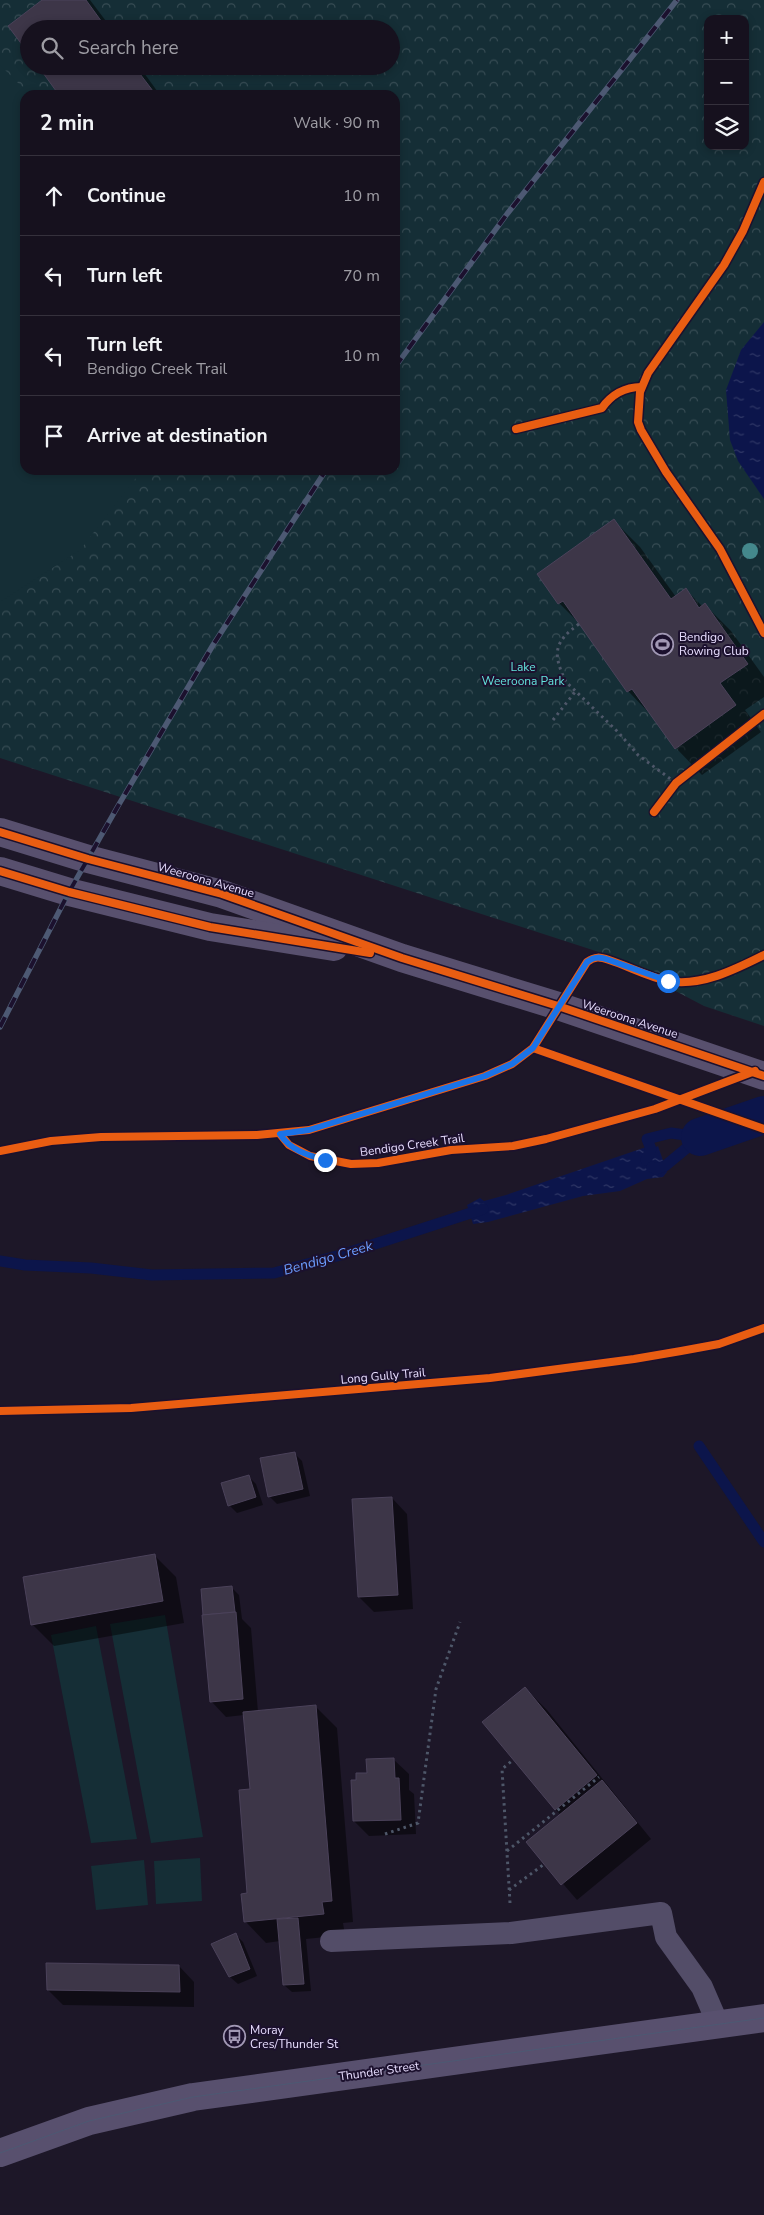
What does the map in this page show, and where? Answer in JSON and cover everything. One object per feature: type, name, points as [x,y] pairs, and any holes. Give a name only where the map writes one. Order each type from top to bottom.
[{"type":"main road","name":"Weeroona Avenue","points":[[0,832],[88,859],[222,894],[402,958],[558,1006],[764,1076]]},
{"type":"main road","name":"Weeroona Avenue","points":[[0,871],[69,892],[210,927],[402,958]]},
{"type":"main road","name":"Thunder Street","points":[[0,2153],[89,2122],[193,2097],[764,2018]]},
{"type":"lane","points":[[331,1941],[511,1933],[661,1913],[666,1936],[702,1987],[718,2024]]},
{"type":"path","points":[[579,624],[561,638],[558,645],[561,671],[566,682],[618,732],[638,755],[656,770],[677,782]]},
{"type":"path","points":[[553,720],[575,692]]},
{"type":"path","points":[[385,1834],[418,1823],[436,1689],[460,1622]]},
{"type":"path","points":[[511,1933],[502,1769],[513,1760]]},
{"type":"path","points":[[507,1852],[599,1777]]},
{"type":"path","points":[[509,1891],[543,1865]]},
{"type":"green space","name":"Lake Weeroona Park","points":[[0,0],[764,0],[764,1026],[704,1006],[605,954],[0,758]]},
{"type":"green space","points":[[0,65],[25,90],[20,90],[20,475],[138,475],[80,550],[0,602]]},
{"type":"green space","points":[[165,1615],[203,1837],[151,1843],[110,1624]]},
{"type":"green space","points":[[96,1626],[137,1839],[91,1843],[51,1635]]},
{"type":"green space","points":[[200,1858],[202,1901],[156,1904],[154,1861]]},
{"type":"green space","points":[[144,1860],[148,1905],[96,1910],[91,1866]]},
{"type":"water","points":[[764,322],[764,499],[738,461],[730,440],[726,390],[741,350]]},
{"type":"water","points":[[652,1145],[654,1148],[658,1146],[667,1172],[663,1177],[647,1179],[620,1191],[583,1196],[488,1222],[473,1224],[467,1205],[480,1198],[484,1201],[506,1195]]},
{"type":"building","points":[[42,0],[86,0],[100,20],[20,20],[20,42],[8,26]]},
{"type":"building","points":[[45,75],[141,75],[152,90],[55,90]]},
{"type":"building","name":"Bendigo Rowing Club","points":[[614,519],[671,599],[686,588],[699,608],[705,603],[748,664],[720,683],[736,705],[675,749],[632,689],[627,692],[563,601],[558,604],[537,574]]},
{"type":"building","points":[[295,1452],[303,1489],[268,1497],[260,1458]]},
{"type":"building","points":[[249,1475],[256,1497],[228,1506],[221,1483]]},
{"type":"building","points":[[392,1497],[398,1595],[358,1597],[352,1499]]},
{"type":"building","points":[[155,1554],[163,1601],[31,1625],[23,1577]]},
{"type":"building","points":[[232,1586],[235,1612],[203,1615],[201,1589]]},
{"type":"building","points":[[236,1612],[243,1699],[210,1702],[202,1615]]},
{"type":"building","points":[[525,1687],[597,1775],[555,1810],[482,1722]]},
{"type":"building","points":[[316,1705],[332,1901],[322,1902],[324,1914],[244,1922],[241,1894],[247,1893],[239,1790],[250,1789],[243,1712]]},
{"type":"building","points":[[394,1758],[395,1778],[399,1778],[401,1820],[353,1821],[351,1780],[356,1780],[356,1773],[367,1773],[366,1759]]},
{"type":"building","points":[[602,1780],[637,1823],[561,1885],[526,1842]]},
{"type":"building","points":[[298,1918],[304,1984],[283,1985],[277,1919]]},
{"type":"building","points":[[236,1933],[250,1969],[229,1977],[211,1944]]},
{"type":"building","points":[[46,1963],[179,1965],[180,1992],[47,1990]]},
{"type":"waterway","name":"Bendigo Creek","points":[[700,1137],[764,1115]]},
{"type":"waterway","name":"Bendigo Creek","points":[[646,1160],[651,1149],[647,1139],[671,1133],[700,1137]]},
{"type":"waterway","name":"Bendigo Creek","points":[[652,1167],[656,1169],[665,1166],[700,1137]]},
{"type":"waterway","name":"Bendigo Creek","points":[[0,1261],[25,1265],[91,1268],[152,1275],[274,1273],[344,1254],[483,1209]]},
{"type":"waterway","points":[[699,1446],[764,1542]]},
{"type":"tram line","points":[[0,2153],[89,2121],[193,2097],[764,2018]]},
{"type":"railway","points":[[400,360],[507,214],[677,0]]},
{"type":"railway","points":[[0,1027],[69,892],[118,806],[213,645],[323,475]]},
{"type":"cycle path","points":[[764,182],[743,231],[724,265],[648,373],[640,392],[638,422],[666,472],[720,549],[764,633]]},
{"type":"cycle path","points":[[516,429],[602,408],[619,393],[629,388],[641,387]]},
{"type":"cycle path","points":[[654,812],[676,783],[764,714]]},
{"type":"cycle path","points":[[0,832],[88,859],[222,894],[402,958],[558,1006],[764,1076]]},
{"type":"cycle path","points":[[0,871],[69,892],[210,927],[370,953]]},
{"type":"cycle path","points":[[0,1151],[51,1141],[101,1137],[257,1135],[309,1130],[485,1076],[512,1064],[533,1048],[587,962],[593,959],[606,959],[653,977],[680,982],[718,976],[764,955]]},
{"type":"cycle path","points":[[533,1048],[764,1129]]},
{"type":"cycle path","name":"Bendigo Creek Trail","points":[[280,1134],[289,1145],[310,1156],[351,1164],[378,1163],[451,1150],[513,1146],[546,1139],[655,1109],[755,1071]]},
{"type":"cycle path","name":"Long Gully Trail","points":[[0,1411],[131,1408],[490,1378],[681,1351],[719,1344],[764,1328]]},
{"type":"place","name":"Bendigo Rowing Club","points":[[663,644]]},
{"type":"place","name":"Moray Cres/Thunder St","points":[[234,2037]]},
{"type":"route","points":[[325,1160],[297,1150],[289,1145],[280,1134],[309,1130],[485,1076],[512,1064],[533,1048],[558,1006],[587,962],[592,958],[600,957],[668,981]]}]
